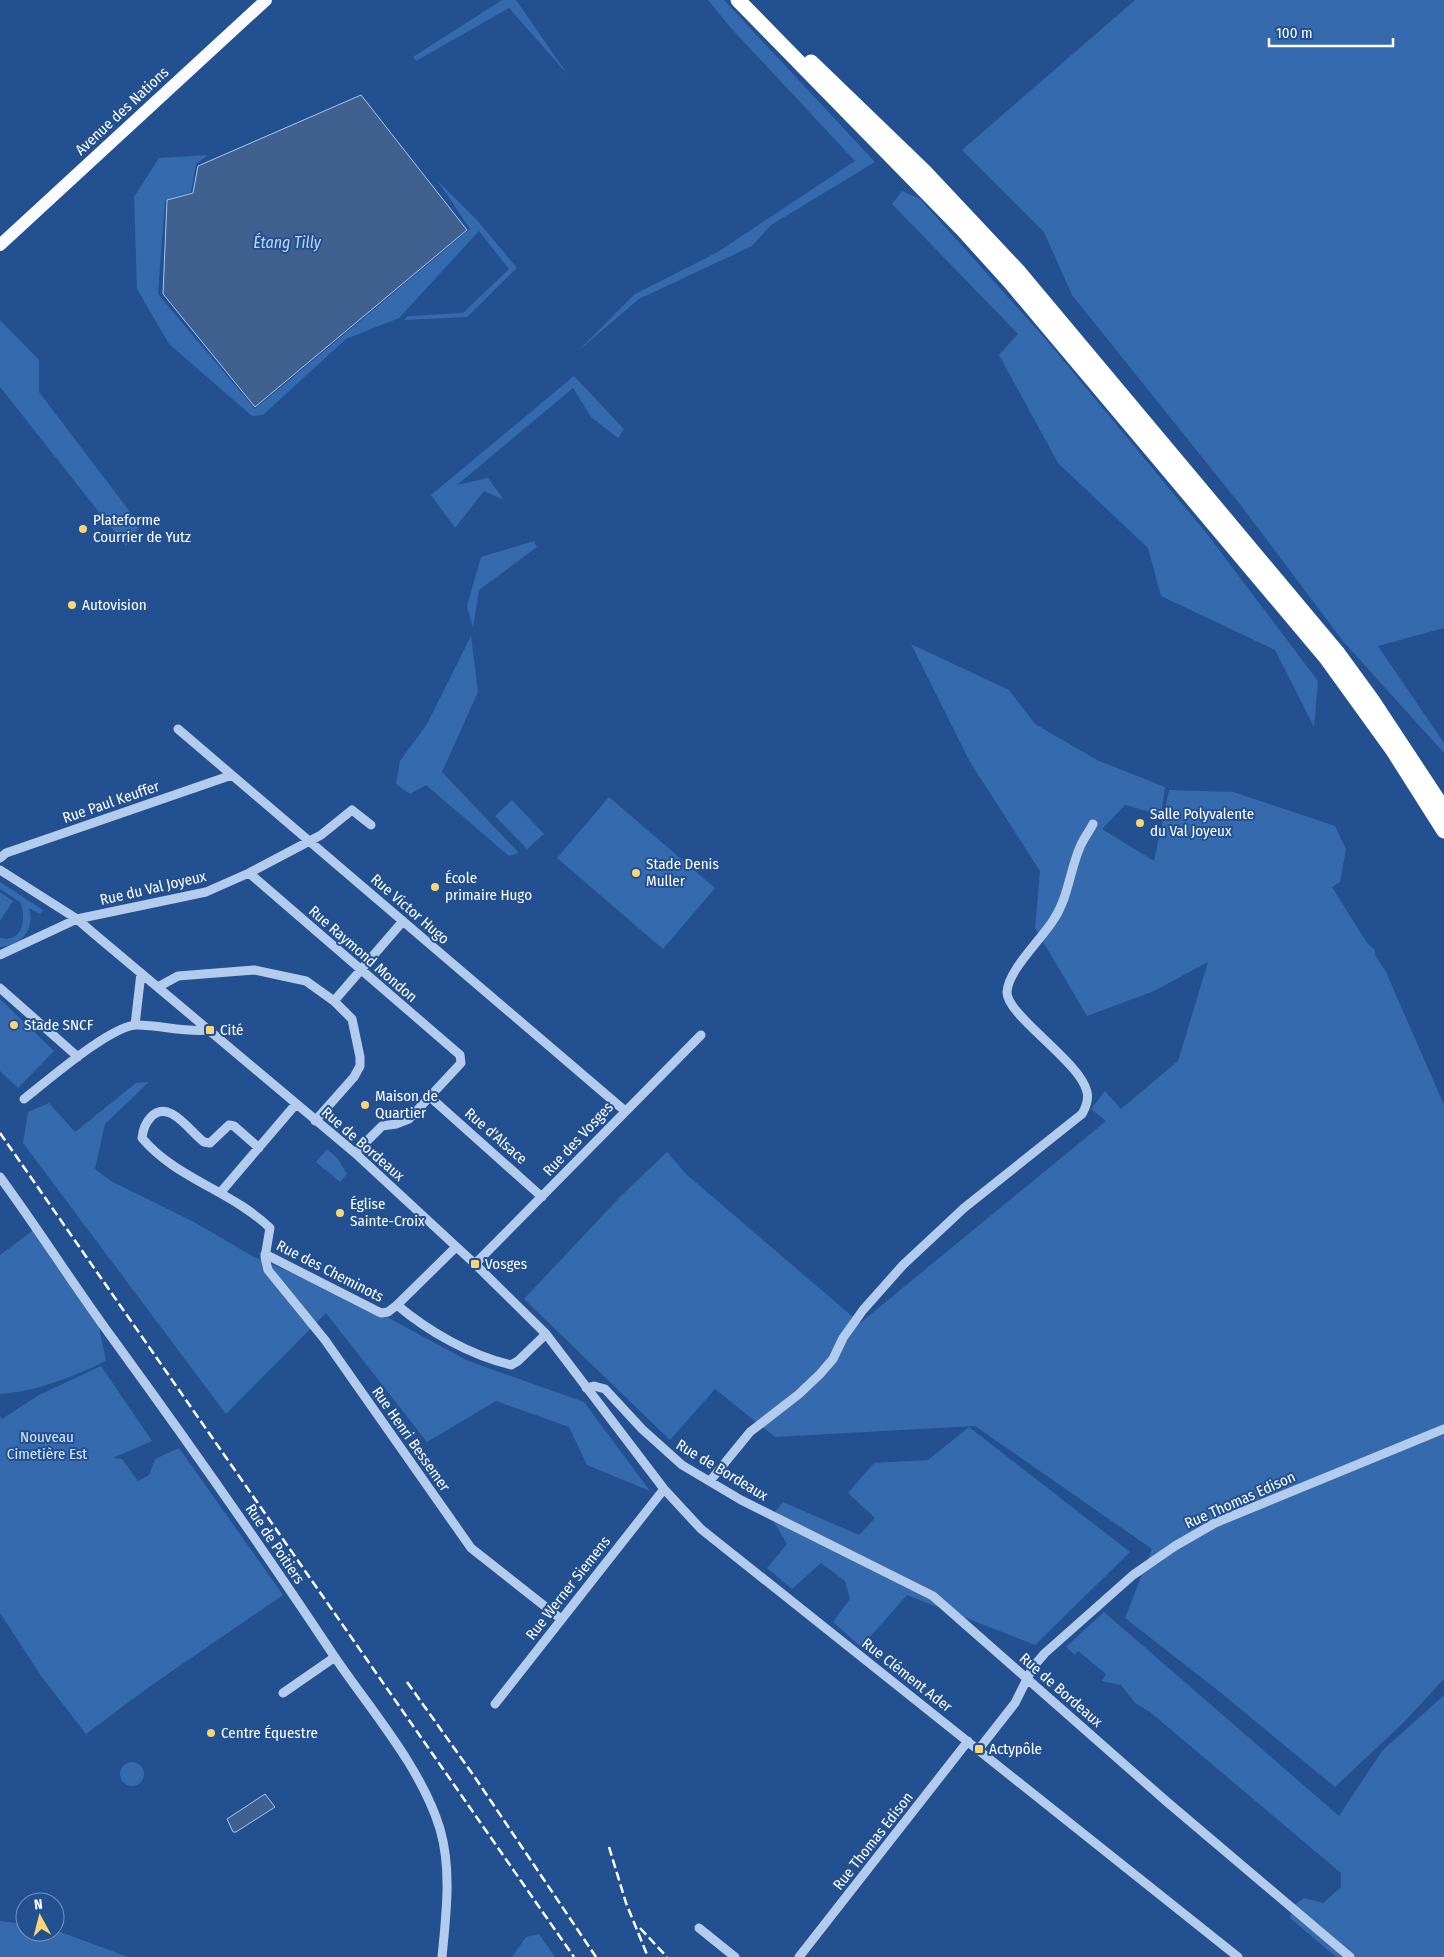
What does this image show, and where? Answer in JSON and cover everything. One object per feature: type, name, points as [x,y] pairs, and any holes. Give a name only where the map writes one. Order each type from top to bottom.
[{"type":"highway","points":[[738,0],[892,158],[920,177],[1019,272],[1278,580],[1372,700],[1444,809]]},
{"type":"highway","points":[[751,0],[908,156],[920,177],[1328,659],[1392,749],[1444,831]]},
{"type":"main road","name":"Avenue des Nations","points":[[0,245],[266,0]]},
{"type":"street","name":"Rue Victor Hugo","points":[[178,729],[624,1110]]},
{"type":"street","name":"Rue Paul Keuffer","points":[[0,858],[6,853],[232,775]]},
{"type":"street","name":"Rue du Val Joyeux","points":[[0,955],[77,919],[206,892],[248,873],[321,835],[352,810],[371,825]]},
{"type":"street","points":[[710,1481],[750,1432],[799,1394],[820,1374],[832,1359],[863,1310],[903,1265],[972,1202],[1082,1114],[1088,1100],[1087,1091],[1083,1083],[1048,1041],[1011,1004],[1007,992],[1009,982],[1015,971],[1056,917],[1080,847],[1093,824]]},
{"type":"street","name":"Rue de Bordeaux","points":[[0,870],[77,919],[355,1153],[475,1264],[546,1334],[586,1388],[594,1386],[605,1389],[662,1449],[682,1465],[741,1500],[933,1596],[1026,1679],[1350,1957]]},
{"type":"street","name":"Rue Raymond Mondon","points":[[248,873],[460,1055],[461,1063],[430,1097]]},
{"type":"street","points":[[334,1001],[403,921]]},
{"type":"street","points":[[158,987],[178,976],[254,970],[306,981],[334,1001],[352,1020],[360,1057],[360,1066],[354,1077],[315,1121]]},
{"type":"street","points":[[135,1025],[141,973]]},
{"type":"street","points":[[0,988],[78,1057]]},
{"type":"street","points":[[24,1098],[78,1057],[124,1028],[135,1025],[195,1032],[210,1030]]},
{"type":"street","name":"Rue des Vosges","points":[[475,1264],[542,1197],[624,1110],[701,1034]]},
{"type":"street","points":[[355,1153],[382,1126],[396,1124],[409,1118],[430,1097]]},
{"type":"street","name":"Rue d'Alsace","points":[[430,1097],[542,1197]]},
{"type":"street","points":[[220,1193],[296,1104]]},
{"type":"street","name":"Rue des Cheminots","points":[[259,1148],[234,1126],[229,1125],[210,1143],[204,1142],[173,1114],[162,1110],[155,1112],[143,1129],[142,1138],[155,1153],[220,1193],[270,1228],[265,1254],[381,1313],[388,1312],[397,1305],[437,1333],[471,1352],[511,1364],[518,1361],[546,1334]]},
{"type":"street","name":"Rue de Poitiers","points":[[0,1177],[112,1339],[187,1440],[378,1717],[425,1793],[440,1830],[447,1871],[447,1911],[442,1957]]},
{"type":"street","points":[[397,1305],[456,1247]]},
{"type":"street","name":"Rue Henri Bessemer","points":[[265,1254],[268,1270],[325,1340],[472,1548],[561,1618]]},
{"type":"street","name":"Rue Clément Ader","points":[[586,1388],[664,1489],[701,1529],[1238,1957]]},
{"type":"street","name":"Rue Thomas Edison","points":[[978,1749],[1015,1703],[1026,1679],[1044,1653],[1134,1574],[1175,1546],[1215,1523],[1444,1429]]},
{"type":"street","name":"Rue Werner Siemens","points":[[495,1704],[664,1489]]},
{"type":"street","points":[[283,1693],[335,1657]]},
{"type":"street","name":"Rue Thomas Edison","points":[[799,1957],[968,1741]]},
{"type":"street","points":[[698,1928],[735,1957]]},
{"type":"green space","points":[[502,0],[516,0],[568,75],[509,8],[416,61],[413,57]]},
{"type":"green space","points":[[708,0],[724,0],[875,162],[771,225],[752,246],[639,299],[578,351],[635,294],[716,253],[855,161],[730,27]]},
{"type":"green space","points":[[1135,0],[1444,0],[1444,628],[1378,646],[1444,743],[1444,753],[1343,641],[1242,507],[1072,295],[1044,232],[962,150]]},
{"type":"green space","points":[[208,155],[196,164],[191,192],[165,200],[158,294],[255,409],[470,229],[437,180],[477,220],[517,268],[467,317],[404,320],[408,316],[463,313],[509,269],[479,231],[399,318],[346,339],[263,415],[252,416],[169,344],[137,289],[134,197],[159,158]]},
{"type":"green space","points":[[902,191],[920,199],[1043,336],[1207,534],[1318,681],[1314,727],[1275,650],[1161,596],[1148,548],[1058,463],[999,355],[1018,334],[892,204]]},
{"type":"green space","points":[[0,320],[39,360],[39,392],[140,525],[126,546],[0,387]]},
{"type":"green space","points":[[574,376],[624,429],[618,438],[591,417],[573,388],[457,485],[488,478],[504,500],[484,491],[455,528],[431,495]]},
{"type":"green space","points":[[534,541],[537,547],[479,590],[473,628],[467,606],[481,557]]},
{"type":"green space","points":[[471,636],[478,692],[442,772],[519,853],[509,856],[426,785],[410,794],[396,784],[400,761],[427,724]]},
{"type":"green space","points":[[911,644],[1009,690],[1035,724],[1097,760],[1165,787],[1161,815],[1125,805],[1102,829],[1154,861],[1169,790],[1233,792],[1335,826],[1346,849],[1340,882],[1332,887],[1367,943],[1375,950],[1375,955],[1386,972],[1444,1105],[1444,1679],[1404,1722],[1335,1787],[1215,1688],[1125,1618],[1152,1549],[975,1426],[775,1437],[715,1389],[670,1440],[524,1299],[621,1196],[667,1152],[687,1175],[860,1323],[1106,1121],[1091,1109],[1105,1091],[1121,1109],[1178,1061],[1208,962],[1154,991],[1087,1016],[1035,928],[1040,871],[970,762]]},
{"type":"green space","name":"Stade Denis Muller","points":[[609,797],[715,888],[663,949],[557,858]]},
{"type":"green space","points":[[512,800],[544,834],[527,849],[495,816]]},
{"type":"green space","points":[[0,882],[43,910],[40,914],[29,908],[30,923],[25,935],[15,943],[0,947],[0,938],[8,939],[18,933],[23,922],[23,915],[20,902],[0,889]]},
{"type":"green space","points":[[0,892],[13,901],[0,921]]},
{"type":"green space","name":"Stade SNCF","points":[[0,999],[54,1051],[18,1088],[0,1071]]},
{"type":"green space","points":[[149,1082],[105,1124],[95,1169],[111,1181],[194,1222],[254,1257],[356,1300],[466,1360],[584,1402],[650,1491],[587,1465],[569,1427],[496,1401],[427,1442],[326,1313],[226,1414],[23,1143],[28,1112],[49,1103],[75,1132],[136,1083]]},
{"type":"green space","points":[[327,1149],[338,1159],[347,1174],[340,1182],[316,1162]]},
{"type":"green space","points":[[35,1229],[97,1317],[106,1361],[68,1378],[41,1387],[0,1394],[0,1255]]},
{"type":"green space","name":"Nouveau Cimetière Est","points":[[101,1366],[152,1441],[113,1458],[122,1459],[138,1481],[149,1475],[155,1459],[179,1448],[283,1595],[149,1687],[86,1734],[41,1676],[0,1613],[0,1416],[2,1419],[39,1395]]},
{"type":"green space","points":[[969,1427],[1130,1552],[1035,1645],[907,1595],[861,1647],[833,1622],[850,1599],[845,1581],[821,1563],[792,1589],[767,1568],[787,1544],[771,1517],[783,1502],[859,1535],[875,1518],[848,1493],[874,1463],[928,1460]]},
{"type":"green space","points":[[1104,1612],[1339,1816],[1382,1751],[1444,1695],[1444,1957],[1336,1957],[1290,1918],[1293,1906],[1304,1898],[1323,1903],[1341,1887],[1341,1873],[1150,1712],[1135,1703],[1121,1685],[1102,1681],[1106,1674],[1078,1651],[1075,1655],[1066,1647]]},
{"type":"green space","points":[[132,1762],[141,1765],[144,1774],[141,1783],[132,1786],[123,1783],[120,1774],[123,1765]]},
{"type":"green space","points":[[0,1921],[15,1923],[15,1942],[65,1942],[65,1934],[128,1957],[0,1957]]},
{"type":"green space","points":[[539,1934],[555,1957],[512,1957],[526,1937]]},
{"type":"water","name":"Étang Tilly","points":[[361,95],[467,230],[255,407],[163,294],[167,200],[193,193],[198,166]]},
{"type":"water","points":[[265,1794],[275,1807],[236,1832],[233,1832],[227,1819]]},
{"type":"railway","points":[[0,1133],[574,1957]]},
{"type":"railway","points":[[407,1682],[474,1776],[596,1957]]},
{"type":"railway","points":[[609,1847],[626,1903],[648,1957]]},
{"type":"railway","points":[[640,1928],[667,1957]]},
{"type":"place","name":"Plateforme Courrier de Yutz","points":[[83,529]]},
{"type":"place","name":"Autovision","points":[[72,605]]},
{"type":"place","name":"Salle Polyvalente du Val Joyeux","points":[[1140,823]]},
{"type":"place","name":"Stade Denis Muller","points":[[636,873]]},
{"type":"place","name":"École primaire Hugo","points":[[435,887]]},
{"type":"place","name":"Stade SNCF","points":[[14,1025]]},
{"type":"place","name":"Cité","points":[[210,1030]]},
{"type":"place","name":"Maison de Quartier","points":[[365,1105]]},
{"type":"place","name":"Église Sainte-Croix","points":[[340,1213]]},
{"type":"place","name":"Vosges","points":[[475,1264]]},
{"type":"place","name":"Centre Équestre","points":[[211,1733]]},
{"type":"place","name":"Actypôle","points":[[979,1749]]}]
